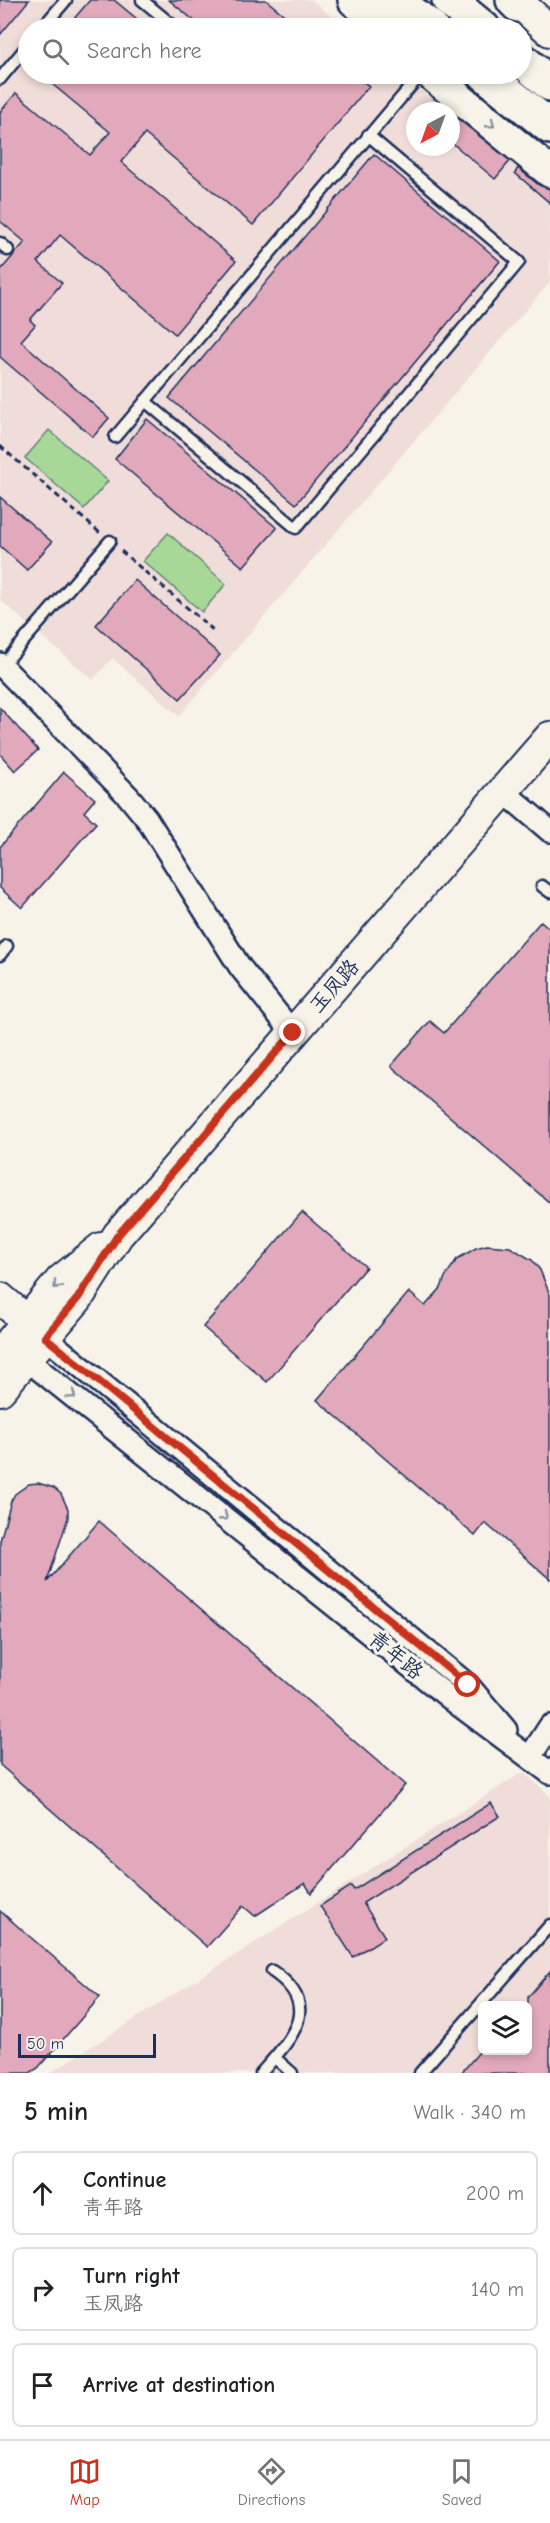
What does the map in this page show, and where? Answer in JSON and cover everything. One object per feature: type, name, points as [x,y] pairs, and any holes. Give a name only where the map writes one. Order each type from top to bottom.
[{"type":"highway","points":[[449,0],[471,18]]},
{"type":"highway","points":[[532,69],[550,84]]},
{"type":"highway","points":[[497,84],[550,127]]},
{"type":"street","points":[[338,0],[378,15]]},
{"type":"street","points":[[517,1],[550,31]]},
{"type":"street","points":[[442,84],[550,172]]},
{"type":"street","points":[[1,665],[129,797],[147,819],[240,967],[293,1033]]},
{"type":"street","name":"玉凤路","points":[[0,1390],[18,1340],[61,1280],[118,1235],[550,737]]},
{"type":"street","points":[[503,791],[550,831]]},
{"type":"street","name":"青年路","points":[[0,1298],[18,1340],[446,1695],[530,1757]]},
{"type":"street","name":"青年路","points":[[18,1340],[468,1685],[530,1757]]},
{"type":"street","points":[[530,1757],[550,1726]]},
{"type":"street","points":[[530,1757],[550,1738]]},
{"type":"street","points":[[530,1757],[550,1773]]},
{"type":"lane","points":[[51,18],[66,0]]},
{"type":"lane","points":[[142,0],[164,18]]},
{"type":"lane","points":[[0,79],[18,57]]},
{"type":"lane","points":[[115,437],[412,84]]},
{"type":"lane","points":[[145,401],[296,528],[366,445],[519,262],[368,135]]},
{"type":"lane","points":[[1,665],[110,541]]},
{"type":"lane","points":[[420,2073],[550,1925]]},
{"type":"lane","points":[[261,2073],[298,2028],[300,2018],[293,1989],[272,1971]]},
{"type":"lane","points":[[275,2058],[292,2073]]},
{"type":"shaded area","points":[[0,0],[312,0],[334,18],[18,18],[18,84],[412,84],[421,92],[428,84],[437,84],[458,102],[406,102],[406,156],[460,156],[460,104],[550,180],[550,282],[179,716],[112,658],[93,680],[0,600]]},
{"type":"shaded area","points":[[523,1772],[550,1796],[550,2073],[50,2073]]},
{"type":"green space","points":[[49,430],[108,481],[84,509],[25,458]]},
{"type":"green space","points":[[168,533],[226,584],[202,612],[143,561]]},
{"type":"building","points":[[0,0],[29,0],[0,35]]},
{"type":"building","points":[[90,0],[114,0],[136,18],[75,18]]},
{"type":"building","points":[[169,0],[266,0],[288,18],[191,18]]},
{"type":"building","points":[[52,84],[366,84],[369,86],[253,225],[145,134],[121,162],[236,261],[175,334],[60,235],[38,262],[62,283],[30,320],[35,325],[21,341],[109,418],[93,437],[0,357],[0,271],[25,242],[0,221],[0,112],[16,93],[90,155],[110,132]]},
{"type":"building","points":[[460,120],[510,161],[495,179],[460,150]]},
{"type":"building","points":[[374,154],[500,261],[296,504],[169,398]]},
{"type":"building","points":[[518,168],[539,185],[550,189],[550,203],[515,173]]},
{"type":"building","points":[[147,419],[277,528],[243,567],[115,459]]},
{"type":"building","points":[[0,497],[52,542],[27,570],[0,546]]},
{"type":"building","points":[[135,580],[220,655],[180,699],[96,625]]},
{"type":"building","points":[[0,708],[38,750],[15,771],[0,754]]},
{"type":"building","points":[[64,772],[95,799],[84,812],[96,823],[22,908],[0,888],[0,847]]},
{"type":"building","points":[[541,921],[550,929],[550,1203],[391,1066],[430,1021],[444,1033]]},
{"type":"building","points":[[302,1212],[366,1267],[267,1382],[203,1327]]},
{"type":"building","points":[[487,1245],[510,1247],[532,1260],[540,1270],[550,1295],[550,1579],[485,1523],[475,1536],[317,1400],[409,1292],[425,1306],[441,1288],[445,1277],[457,1259],[476,1248]]},
{"type":"building","points":[[38,1483],[54,1488],[61,1494],[68,1509],[68,1518],[47,1582],[99,1521],[405,1785],[311,1893],[305,1883],[255,1916],[243,1906],[207,1947],[0,1765],[0,1541],[15,1494],[29,1484]]},
{"type":"building","points":[[491,1803],[500,1816],[363,1903],[385,1937],[353,1957],[320,1906],[351,1886],[354,1890]]},
{"type":"building","points":[[0,1911],[100,1997],[38,2068],[30,2073],[0,2073]]},
{"type":"building","points":[[550,1971],[550,2073],[461,2073],[478,2053],[532,2055],[532,2001],[528,2001],[528,1997]]},
{"type":"route","points":[[293,1033],[118,1235],[78,1298],[45,1337],[468,1685]]}]
